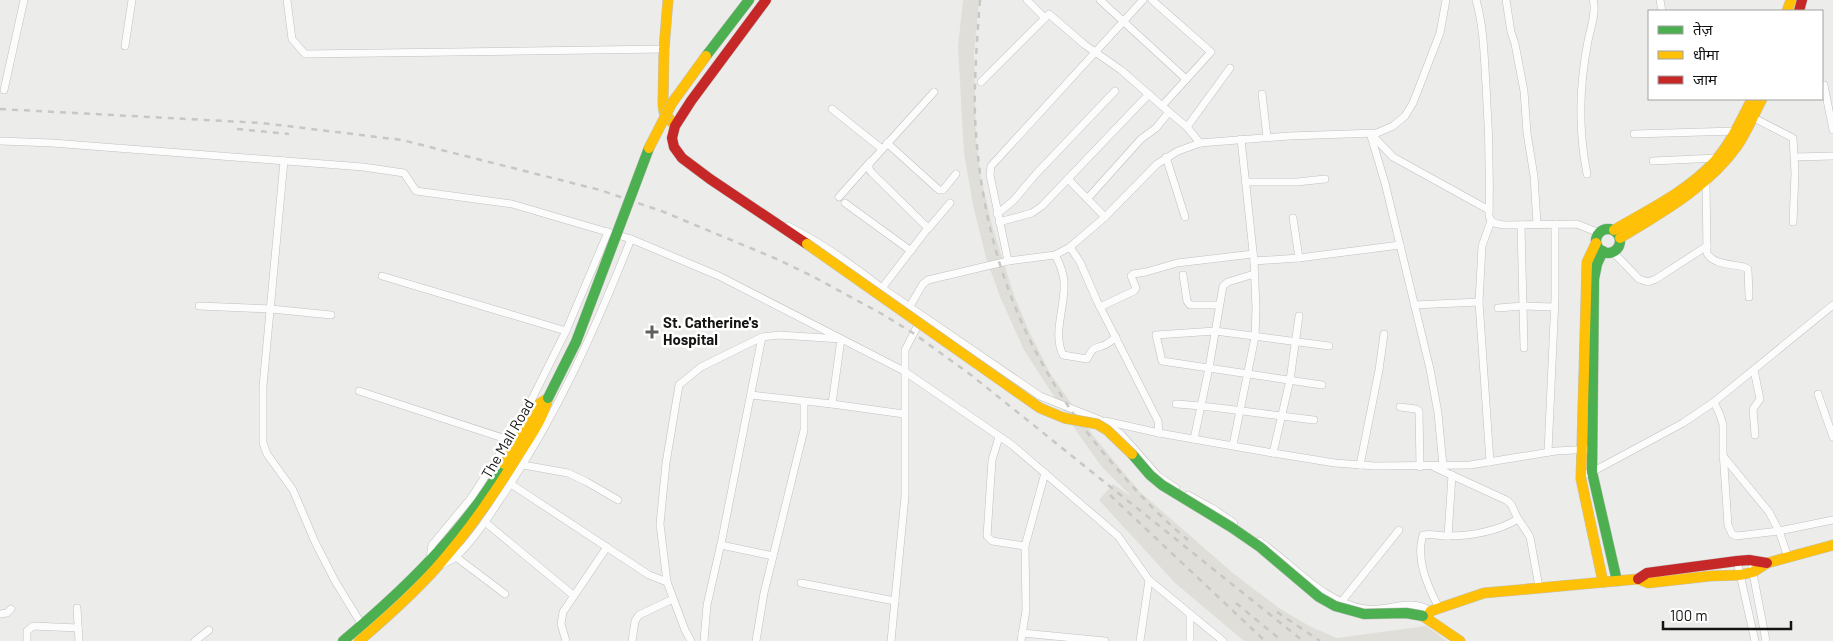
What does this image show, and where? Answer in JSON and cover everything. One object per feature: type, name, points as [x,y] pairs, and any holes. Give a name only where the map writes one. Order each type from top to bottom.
[{"type":"street","points":[[4,90],[24,0]]},
{"type":"street","points":[[125,46],[132,0]]},
{"type":"street","points":[[287,0],[292,39],[305,54],[664,48]]},
{"type":"street","points":[[668,0],[664,48],[663,105],[664,112],[675,126]]},
{"type":"street","name":"The Mall Road","points":[[343,641],[410,582],[448,553],[497,476],[539,404],[548,398],[576,342],[652,139],[672,103],[749,0]]},
{"type":"street","points":[[766,0],[675,126],[672,138],[674,147],[682,158],[1040,408],[1064,418],[1097,424],[1108,430],[1126,447],[1150,475],[1162,485],[1231,527],[1260,548],[1319,597],[1334,606],[1364,614],[1430,613],[1484,593],[1638,579],[1648,583],[1710,576],[1740,575],[1753,572],[1767,563],[1788,556],[1833,545]]},
{"type":"street","points":[[1027,0],[1045,18]]},
{"type":"street","points":[[1100,0],[1186,79]]},
{"type":"street","points":[[1008,261],[990,176],[991,166],[1143,0]]},
{"type":"street","points":[[1152,0],[1211,52],[1162,106]]},
{"type":"street","points":[[910,306],[923,284],[928,280],[1008,261],[1055,254],[1070,248],[1166,157],[1200,143],[1267,137],[1377,133],[1393,126],[1405,116],[1412,103],[1440,33],[1446,0]]},
{"type":"street","points":[[1476,0],[1482,21],[1490,146],[1489,210],[1491,221],[1482,246],[1479,302],[1490,462]]},
{"type":"street","points":[[1506,0],[1524,90],[1534,176],[1537,224]]},
{"type":"street","points":[[1587,174],[1582,152],[1579,114],[1582,74],[1593,17],[1593,0]]},
{"type":"street","points":[[980,82],[1049,14],[1094,52],[1122,70],[1169,112],[1188,126],[1200,143]]},
{"type":"street","points":[[1188,126],[1230,68]]},
{"type":"street","points":[[1833,84],[1823,85],[1833,130]]},
{"type":"street","points":[[997,214],[1013,201],[1115,91]]},
{"type":"street","points":[[839,196],[934,92]]},
{"type":"street","points":[[999,222],[1032,213],[1042,206],[1148,94]]},
{"type":"street","points":[[1262,94],[1267,137]]},
{"type":"street","points":[[1617,234],[1690,182],[1717,158],[1736,131],[1752,100]]},
{"type":"street","points":[[1617,234],[1651,219],[1706,180],[1723,164],[1738,145],[1761,100]]},
{"type":"street","points":[[832,109],[882,149]]},
{"type":"street","points":[[1088,198],[1141,139],[1156,128],[1169,112]]},
{"type":"street","points":[[1752,117],[1794,138],[1793,222]]},
{"type":"street","points":[[1634,134],[1736,131]]},
{"type":"street","points":[[1370,133],[1393,157],[1489,210]]},
{"type":"street","points":[[1370,133],[1385,183],[1430,369],[1438,413],[1443,466]]},
{"type":"street","points":[[1233,445],[1255,337],[1256,308],[1253,257],[1241,139]]},
{"type":"street","points":[[0,142],[52,143],[362,167],[404,173],[416,191],[512,204],[631,239],[719,276],[904,371],[999,437],[1044,473],[1118,536],[1149,580],[1223,641]]},
{"type":"street","points":[[887,143],[939,190],[943,190],[956,174]]},
{"type":"street","points":[[1795,157],[1833,156]]},
{"type":"street","points":[[1166,157],[1185,217]]},
{"type":"street","points":[[1653,161],[1717,158]]},
{"type":"street","points":[[284,161],[263,386],[263,443],[267,454],[293,490],[315,542],[362,625]]},
{"type":"street","points":[[871,161],[868,166],[869,169],[928,229]]},
{"type":"street","points":[[1068,179],[1104,217]]},
{"type":"street","points":[[1246,182],[1297,182],[1325,179]]},
{"type":"street","points":[[1706,180],[1707,253],[1712,259],[1744,266],[1748,269],[1749,297]]},
{"type":"street","points":[[882,288],[950,203]]},
{"type":"street","points":[[845,204],[911,251]]},
{"type":"street","points":[[767,216],[811,238],[1040,396],[1100,420],[1273,454],[1360,465],[1420,467],[1470,465],[1548,452],[1586,449]]},
{"type":"street","points":[[1293,218],[1299,258]]},
{"type":"street","points":[[1491,221],[1495,224],[1577,224],[1603,245],[1639,279],[1648,282],[1656,279],[1707,246]]},
{"type":"street","points":[[1521,224],[1524,348]]},
{"type":"street","points":[[1548,452],[1554,307],[1555,224]]},
{"type":"street","points":[[1603,582],[1586,504],[1586,449],[1594,279],[1607,229],[1617,234]]},
{"type":"street","points":[[433,564],[432,545],[471,498],[509,440],[566,331],[608,232]]},
{"type":"street","points":[[1603,245],[1618,248],[1617,234]]},
{"type":"street","points":[[433,564],[485,522],[523,465],[547,424],[588,345],[631,239]]},
{"type":"street","points":[[1100,307],[1135,290],[1131,277],[1132,274],[1185,262],[1253,257],[1299,258],[1400,245]]},
{"type":"street","points":[[1070,248],[1080,262],[1100,307],[1158,421],[1159,433]]},
{"type":"street","points":[[1055,254],[1064,280],[1059,334],[1060,348],[1063,355],[1087,359],[1092,349],[1103,346],[1116,337]]},
{"type":"street","points":[[1194,439],[1224,284],[1254,274]]},
{"type":"street","points":[[1183,275],[1189,304],[1193,306],[1219,305]]},
{"type":"street","points":[[382,276],[566,331]]},
{"type":"street","points":[[1414,305],[1479,302]]},
{"type":"street","points":[[1587,473],[1683,424],[1714,402],[1833,305]]},
{"type":"street","points":[[200,306],[270,309],[331,315]]},
{"type":"street","points":[[1498,308],[1522,306],[1554,307]]},
{"type":"street","points":[[891,641],[905,496],[905,350],[923,315]]},
{"type":"street","points":[[1273,454],[1290,380],[1299,316]]},
{"type":"street","points":[[1322,384],[1162,361],[1156,335],[1215,331],[1329,346]]},
{"type":"street","points":[[1360,465],[1379,370],[1384,334]]},
{"type":"street","points":[[691,641],[667,582],[660,524],[667,453],[679,385],[701,367],[762,337],[779,335],[841,339]]},
{"type":"street","points":[[704,641],[707,605],[721,545],[762,337]]},
{"type":"street","points":[[832,404],[841,339]]},
{"type":"street","points":[[1754,370],[1760,399],[1753,409],[1755,435]]},
{"type":"street","points":[[359,391],[509,440]]},
{"type":"street","points":[[1818,394],[1833,437]]},
{"type":"street","points":[[751,395],[904,414]]},
{"type":"street","points":[[756,641],[764,593],[804,430],[804,402]]},
{"type":"street","points":[[1714,402],[1722,420],[1723,456],[1730,530],[1736,536],[1779,531],[1833,520]]},
{"type":"street","points":[[1176,404],[1201,405],[1240,412],[1314,420]]},
{"type":"street","points":[[1400,406],[1419,411],[1420,467]]},
{"type":"street","points":[[1100,420],[1121,434],[1158,476],[1179,491],[1219,513],[1266,545],[1322,590],[1342,601],[1367,609],[1417,604],[1430,613],[1460,641]]},
{"type":"street","points":[[999,437],[992,460],[987,536],[992,540],[1024,546]]},
{"type":"street","points":[[1723,456],[1770,512],[1788,556]]},
{"type":"street","points":[[523,465],[568,473],[588,482],[618,500]]},
{"type":"street","points":[[1434,466],[1508,501],[1528,533],[1532,544],[1538,587]]},
{"type":"street","points":[[1044,473],[1024,546],[1026,610],[1022,637],[1105,641]]},
{"type":"street","points":[[1587,473],[1617,581]]},
{"type":"street","points":[[1448,536],[1452,475]]},
{"type":"street","points":[[511,484],[649,575],[667,582]]},
{"type":"street","points":[[1430,613],[1429,589],[1422,562],[1422,538],[1426,534],[1448,536],[1493,531],[1518,519]]},
{"type":"street","points":[[485,522],[573,595]]},
{"type":"street","points":[[1342,601],[1399,530]]},
{"type":"street","points":[[721,545],[773,556]]},
{"type":"street","points":[[566,641],[561,619],[563,612],[607,547]]},
{"type":"street","points":[[448,553],[505,594]]},
{"type":"street","points":[[1638,579],[1647,573],[1738,561],[1749,560],[1767,563]]},
{"type":"street","points":[[1749,560],[1766,641]]},
{"type":"street","points":[[1738,561],[1755,641]]},
{"type":"street","name":"The Mall Road","points":[[359,641],[395,610],[433,564]]},
{"type":"street","points":[[1140,641],[1149,580]]},
{"type":"street","points":[[801,583],[895,600]]},
{"type":"street","points":[[632,641],[635,621],[639,615],[673,599]]},
{"type":"street","points":[[76,608],[79,641]]},
{"type":"street","points":[[0,614],[7,613],[11,609]]},
{"type":"street","points":[[1190,614],[1190,641]]},
{"type":"street","points":[[27,641],[27,631],[33,626],[78,628]]},
{"type":"street","points":[[195,641],[209,630]]},
{"type":"shaded area","points":[[963,0],[979,0],[974,55],[976,140],[981,178],[993,229],[1014,295],[1028,329],[1050,373],[1095,438],[1140,492],[1234,574],[1279,608],[1311,627],[1337,638],[1426,626],[1447,641],[1244,641],[1175,583],[1099,500],[1113,484],[1132,497],[1101,466],[1024,350],[1001,299],[986,258],[973,205],[964,153],[958,46]]},
{"type":"railway","points":[[980,0],[975,102],[979,165],[986,211],[997,255],[1012,298],[1030,340],[1051,380],[1077,418],[1106,456],[1135,489],[1166,521],[1188,540]]},
{"type":"railway","points":[[0,109],[262,123],[402,140],[600,190],[664,212],[779,260],[812,276],[913,333],[971,375],[1303,641]]},
{"type":"railway","points":[[237,129],[289,134]]},
{"type":"railway","points":[[1110,495],[1265,641]]},
{"type":"railway","points":[[1236,603],[1282,641]]},
{"type":"railway","points":[[1277,612],[1320,641]]},
{"type":"traffic: fast","points":[[706,56],[749,0]]},
{"type":"traffic: fast","points":[[548,398],[576,342],[649,148]]},
{"type":"traffic: fast","points":[[1608,229],[1617,232],[1620,241],[1617,250],[1608,253],[1599,250],[1596,241],[1599,232],[1608,229]]},
{"type":"traffic: fast","points":[[1603,251],[1597,264],[1594,279],[1592,472],[1617,581]]},
{"type":"traffic: fast","points":[[1132,454],[1150,475],[1162,485],[1260,547],[1319,597],[1335,606],[1364,614],[1406,613],[1423,616]]},
{"type":"traffic: fast","points":[[343,641],[388,602],[431,559],[470,514],[504,464]]},
{"type":"traffic: slow","points":[[668,0],[664,49],[663,105],[664,112],[675,126]]},
{"type":"traffic: slow","points":[[1787,10],[1791,0]]},
{"type":"traffic: slow","points":[[649,148],[672,103],[706,56]]},
{"type":"traffic: slow","points":[[1614,230],[1680,191],[1704,172],[1726,147],[1751,100]]},
{"type":"traffic: slow","points":[[1620,238],[1683,198],[1712,174],[1741,141],[1762,100]]},
{"type":"traffic: slow","points":[[1596,243],[1587,262],[1581,479],[1603,582]]},
{"type":"traffic: slow","points":[[807,244],[1040,408],[1064,418],[1097,424],[1107,430],[1132,454]]},
{"type":"traffic: slow","points":[[504,464],[539,404],[548,398]]},
{"type":"traffic: slow","points":[[359,641],[418,587],[448,555],[496,489],[534,431],[548,398]]},
{"type":"traffic: slow","points":[[1426,618],[1431,611],[1484,593],[1638,579],[1648,583],[1710,576],[1740,575],[1753,572],[1767,563],[1833,545]]},
{"type":"traffic: slow","points":[[1423,616],[1460,641]]},
{"type":"traffic: jam","points":[[766,0],[691,101],[675,126],[672,138],[674,147],[682,158],[807,244]]},
{"type":"traffic: jam","points":[[1799,10],[1802,0]]},
{"type":"traffic: jam","points":[[1638,579],[1647,573],[1737,561],[1749,560],[1767,563]]},
{"type":"place","name":"St. Catherine's Hospital","points":[[652,332]]}]
